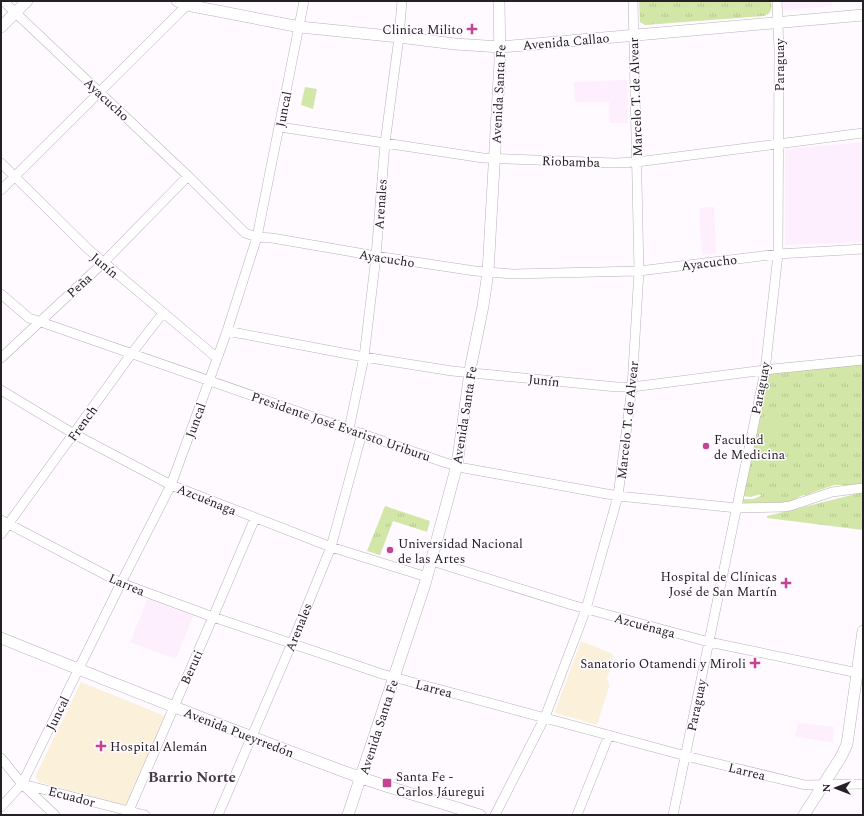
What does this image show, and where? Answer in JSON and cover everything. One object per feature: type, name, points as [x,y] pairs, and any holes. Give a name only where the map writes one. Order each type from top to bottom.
[{"type":"main road","points":[[1,27],[27,1]]},
{"type":"main road","name":"Avenida Santa Fe","points":[[348,815],[432,561],[457,466],[470,373],[488,272],[501,47],[499,1]]},
{"type":"main road","name":"Avenida Callao","points":[[182,3],[300,27],[455,44],[501,47],[863,15]]},
{"type":"main road","points":[[804,815],[841,757],[847,744],[860,674],[863,631]]},
{"type":"main road","name":"Avenida Pueyrredón","points":[[1,638],[173,707],[361,777],[480,815]]},
{"type":"street","name":"Ayacucho","points":[[4,1],[188,176],[245,233],[257,237],[272,238],[475,271],[513,274],[639,271],[778,254],[863,248]]},
{"type":"street","name":"Juncal","points":[[1,807],[22,784],[171,485],[227,331],[257,237],[304,1]]},
{"type":"street","name":"Arenales","points":[[350,429],[364,356],[376,256],[384,143],[399,37],[402,1]]},
{"type":"street","name":"Marcelo T. de Alvear","points":[[495,815],[545,717],[586,609],[618,496],[632,388],[639,271],[633,1]]},
{"type":"street","name":"Paraguay","points":[[673,815],[765,371],[778,254],[777,1]]},
{"type":"street","points":[[1,190],[100,92],[182,3]]},
{"type":"street","name":"Riobamba","points":[[280,127],[483,158],[615,162],[637,162],[863,133]]},
{"type":"street","name":"Junín","points":[[1,164],[103,263],[217,358]]},
{"type":"street","name":"Peña","points":[[1,358],[38,321],[103,263],[188,176]]},
{"type":"street","name":"Presidente José Evaristo Uriburu","points":[[1,294],[29,318],[457,466],[498,475],[618,496],[737,508],[774,508],[790,506],[832,492],[863,488]]},
{"type":"street","name":"French","points":[[1,534],[5,522],[74,434],[132,353],[164,313]]},
{"type":"street","name":"Junín","points":[[227,331],[364,356],[470,373],[632,388],[863,360]]},
{"type":"street","name":"Azcuénaga","points":[[1,390],[74,434],[171,485],[331,547],[427,577]]},
{"type":"street","name":"Arenales","points":[[218,815],[292,643],[331,547],[362,433]]},
{"type":"street","name":"Beruti","points":[[128,813],[255,518]]},
{"type":"street","name":"Larrea","points":[[5,522],[121,583],[213,617],[394,677],[686,756],[805,785],[823,786],[863,784]]},
{"type":"street","name":"Azcuénaga","points":[[432,561],[586,609],[709,642],[860,674]]},
{"type":"street","points":[[577,815],[609,735]]},
{"type":"street","points":[[1,758],[22,784],[56,815]]},
{"type":"street","name":"Ecuador","points":[[22,784],[128,813],[145,815]]},
{"type":"street","points":[[43,803],[43,795],[52,791]]},
{"type":"shaded area","points":[[780,1],[832,1],[832,6],[784,10],[780,7]]},
{"type":"shaded area","points":[[627,80],[628,123],[610,123],[609,102],[575,102],[574,82]]},
{"type":"shaded area","points":[[863,142],[863,242],[785,245],[785,149]]},
{"type":"shaded area","points":[[714,207],[716,253],[702,255],[699,208]]},
{"type":"shaded area","points":[[148,598],[194,614],[176,659],[130,642]]},
{"type":"shaded area","points":[[581,641],[613,654],[607,680],[609,681],[608,684],[610,684],[597,725],[555,713]]},
{"type":"shaded area","name":"Hospital Alemán","points":[[81,682],[165,716],[130,804],[126,806],[39,782],[35,777]]},
{"type":"shaded area","points":[[798,723],[834,727],[833,743],[795,736]]},
{"type":"green space","points":[[639,1],[771,1],[771,10],[764,16],[645,25],[640,22]]},
{"type":"green space","points":[[305,87],[317,89],[313,109],[301,105]]},
{"type":"green space","points":[[863,364],[863,485],[834,485],[801,496],[786,503],[744,504],[742,499],[753,499],[761,496],[760,494],[751,497],[742,496],[769,374]]},
{"type":"green space","points":[[766,412],[781,412],[781,429],[767,429]]},
{"type":"green space","points":[[863,493],[863,530],[767,518],[767,516]]},
{"type":"green space","points":[[385,506],[430,521],[427,532],[393,521],[380,555],[367,551]]},
{"type":"place","name":"Clinica Milito","points":[[472,29]]},
{"type":"place","name":"Facultad de Medicina","points":[[706,446]]},
{"type":"place","name":"Universidad Nacional de las Artes","points":[[390,550]]},
{"type":"place","name":"Hospital de Clínicas José de San Martín","points":[[786,583]]},
{"type":"place","name":"Sanatorio Otamendi y Miroli","points":[[755,663]]},
{"type":"place","name":"Hospital Alemán","points":[[101,746]]},
{"type":"place","name":"Santa Fe - Carlos Jáuregui","points":[[387,783]]},
{"type":"district","name":"Barrio Norte","points":[[192,777]]}]
